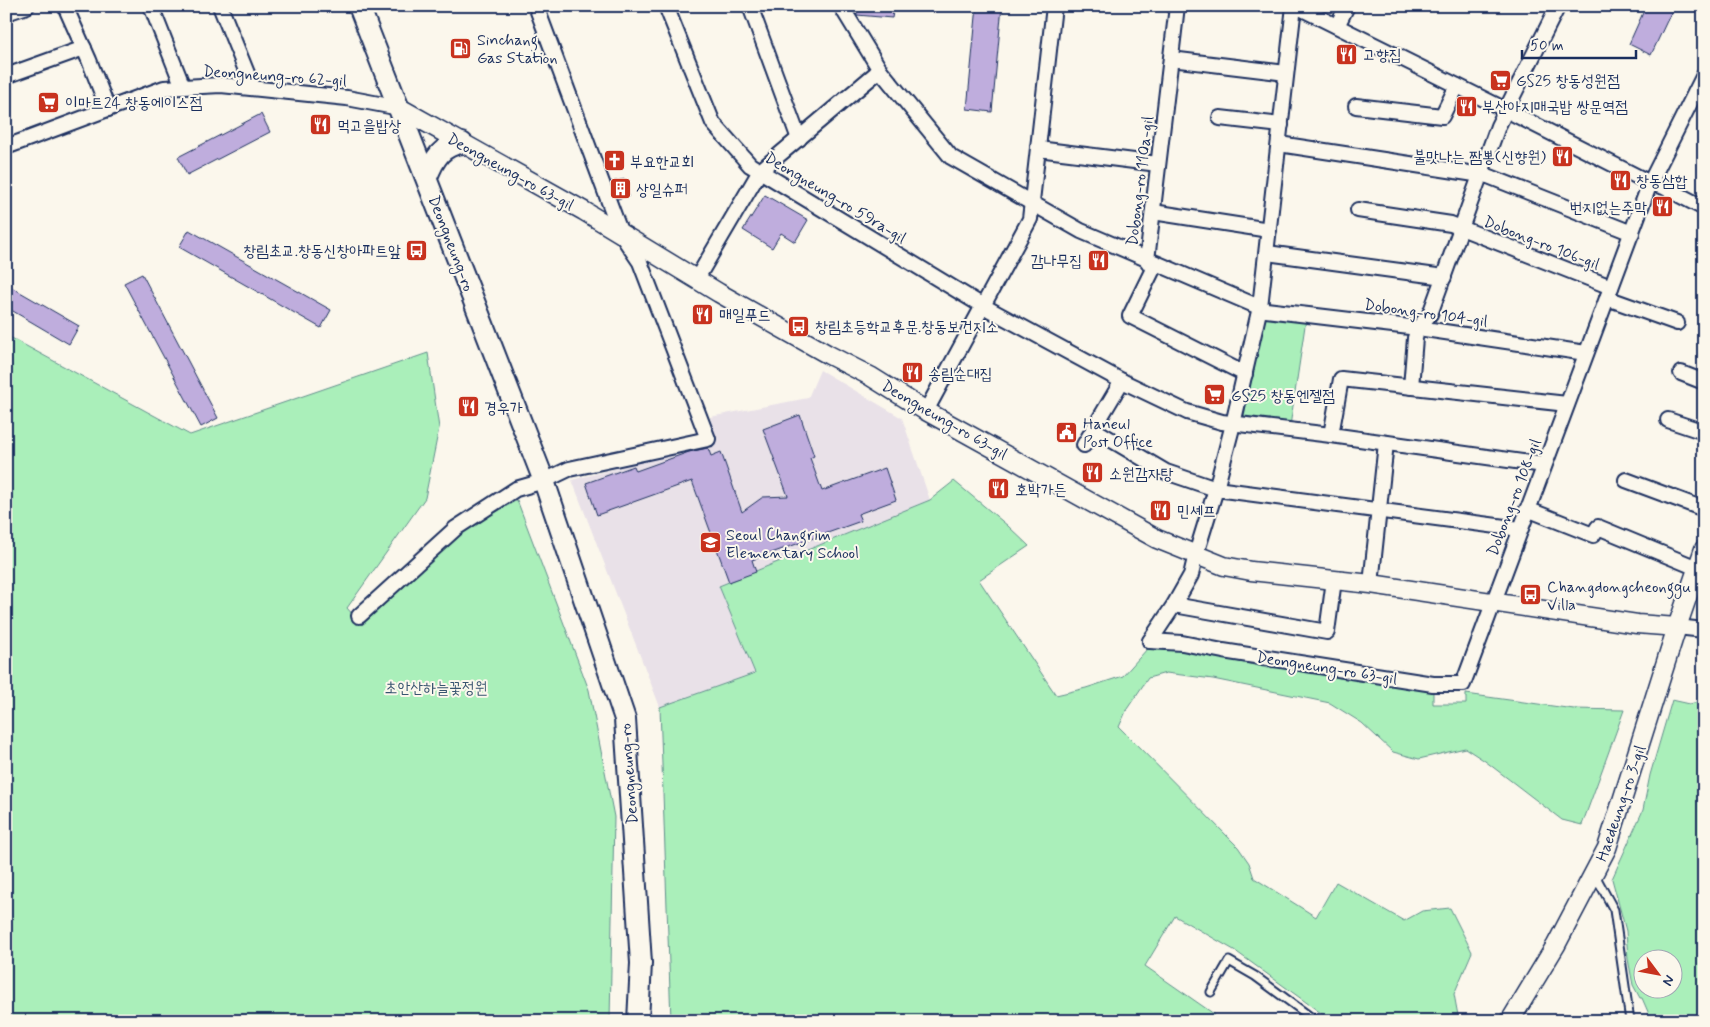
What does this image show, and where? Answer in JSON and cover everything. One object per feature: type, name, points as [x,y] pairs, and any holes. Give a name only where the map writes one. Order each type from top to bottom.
[{"type":"main road","name":"Deongneung-ro","points":[[365,8],[426,177],[544,481],[625,719],[641,963],[638,1021]]},
{"type":"main road","points":[[426,177],[432,163],[441,152],[452,144],[462,143]]},
{"type":"street","points":[[6,13],[27,6]]},
{"type":"street","points":[[65,6],[108,109]]},
{"type":"street","points":[[152,6],[183,87]]},
{"type":"street","points":[[220,6],[253,88]]},
{"type":"street","points":[[536,6],[621,234]]},
{"type":"street","name":"Deongneung-ro 59ra-gil","points":[[666,6],[713,123],[750,165],[983,306]]},
{"type":"street","points":[[750,6],[799,138]]},
{"type":"street","name":"Dobong-ro 104-gil","points":[[841,6],[880,70],[951,157],[1081,230],[1266,310],[1418,328],[1586,353]]},
{"type":"street","points":[[926,411],[1030,219],[1054,6]]},
{"type":"street","name":"Dobong-ro 110a-gil","points":[[1177,6],[1147,260],[1152,269],[1130,316],[1245,374]]},
{"type":"street","points":[[1196,554],[1233,424],[1260,307],[1295,6],[1704,208]]},
{"type":"street","points":[[1337,26],[1347,6]]},
{"type":"street","name":"Dobong-ro 106-gil","points":[[1418,328],[1430,314],[1498,126],[1558,6]]},
{"type":"street","points":[[6,76],[84,48]]},
{"type":"street","points":[[1171,59],[1286,73]]},
{"type":"street","points":[[696,280],[760,171],[880,70]]},
{"type":"street","name":"Dobong-ro 108-gil","points":[[1492,602],[1650,183],[1704,75]]},
{"type":"street","name":"Deongneung-ro 62-gil","points":[[6,147],[164,88],[221,85],[347,98],[400,108]]},
{"type":"street","points":[[1356,106],[1442,116],[1457,86]]},
{"type":"street","name":"Deongneung-ro 63-gil","points":[[400,108],[621,234],[696,280],[870,376],[926,411],[1157,539],[1224,566],[1251,571],[1371,584],[1636,624],[1677,627]]},
{"type":"street","points":[[1220,118],[1281,125]]},
{"type":"street","points":[[1279,144],[1488,176],[1632,233]]},
{"type":"street","points":[[1038,149],[1158,164]]},
{"type":"street","points":[[1358,210],[1462,227]]},
{"type":"street","points":[[1153,212],[1269,230]]},
{"type":"street","name":"Dobong-ro 106-gil","points":[[1462,227],[1609,293]]},
{"type":"street","name":"Deongneung-ro 63-gil","points":[[544,481],[568,469],[708,439],[640,262],[621,234]]},
{"type":"street","points":[[1266,253],[1444,277]]},
{"type":"street","points":[[1609,293],[1677,323]]},
{"type":"street","points":[[983,306],[1122,382],[1187,412],[1233,424],[1332,435],[1544,465]]},
{"type":"street","points":[[1411,387],[1415,338],[1418,328]]},
{"type":"street","points":[[1681,373],[1704,382]]},
{"type":"street","points":[[1332,435],[1341,380],[1567,404]]},
{"type":"street","points":[[1084,445],[1122,382]]},
{"type":"street","points":[[1668,420],[1704,432]]},
{"type":"street","points":[[1093,429],[1166,472],[1216,489],[1520,529]]},
{"type":"street","points":[[1371,584],[1386,443]]},
{"type":"street","points":[[1626,480],[1704,509]]},
{"type":"street","points":[[359,616],[456,528],[516,489],[544,481]]},
{"type":"street","points":[[1527,509],[1593,535],[1598,527],[1697,568]]},
{"type":"street","name":"Haedeung-ro 3-gil","points":[[1510,1021],[1556,945],[1607,848],[1677,627],[1704,549]]},
{"type":"street","name":"Deongneung-ro 63-gil","points":[[1196,554],[1191,575],[1150,642],[1182,643],[1433,684],[1462,684],[1492,602]]},
{"type":"street","points":[[1174,605],[1327,632],[1334,580]]},
{"type":"street","points":[[1677,627],[1704,630]]},
{"type":"lane","points":[[1594,873],[1614,910],[1630,1021]]},
{"type":"lane","points":[[1211,992],[1229,961],[1255,976],[1316,1021]]},
{"type":"shaded area","name":"Seoul Changrim Elementary School","points":[[820,370],[902,418],[930,500],[719,586],[755,673],[660,707],[572,480],[716,442],[710,417],[808,398]]},
{"type":"green space","points":[[1264,314],[1306,319],[1290,426],[1243,421]]},
{"type":"green space","name":"초안산하늘꽃정원","points":[[6,335],[190,435],[428,353],[439,428],[425,498],[347,608],[362,625],[464,531],[517,500],[589,690],[614,817],[610,1021],[6,1021]]},
{"type":"green space","points":[[954,481],[1029,546],[979,580],[1056,695],[1123,676],[1148,648],[1179,649],[1268,668],[1292,667],[1344,679],[1348,672],[1433,684],[1433,704],[1466,704],[1466,694],[1574,709],[1624,710],[1582,825],[1562,820],[1465,748],[1419,759],[1393,752],[1362,723],[1330,703],[1213,679],[1166,673],[1148,678],[1127,709],[1119,727],[1238,847],[1249,863],[1254,878],[1316,917],[1336,882],[1404,921],[1422,911],[1450,908],[1472,952],[1454,994],[1459,1021],[1332,1021],[1234,950],[1175,916],[1145,966],[1214,1014],[1210,1021],[671,1021],[660,707],[755,673],[719,586],[930,500]]},
{"type":"green space","points":[[1672,700],[1690,704],[1704,700],[1704,1021],[1652,1021],[1643,1000],[1682,1000],[1682,950],[1632,950],[1632,980],[1626,931],[1612,879],[1643,810],[1650,775]]},
{"type":"building","points":[[857,6],[894,6],[892,18],[857,15]]},
{"type":"building","points":[[977,6],[1002,6],[992,112],[967,109]]},
{"type":"building","points":[[1646,6],[1674,6],[1651,55],[1629,44]]},
{"type":"building","points":[[261,114],[270,132],[187,175],[178,157]]},
{"type":"building","name":"상일슈퍼","points":[[625,179],[629,196],[617,199],[611,182]]},
{"type":"building","points":[[765,195],[808,220],[795,242],[781,233],[772,248],[743,230]]},
{"type":"building","points":[[189,230],[331,310],[321,328],[179,247]]},
{"type":"building","points":[[142,274],[218,418],[201,427],[124,283]]},
{"type":"building","points":[[6,284],[79,326],[69,344],[6,307]]},
{"type":"building","points":[[800,415],[814,456],[810,458],[822,491],[885,468],[896,500],[858,514],[861,521],[752,560],[756,572],[729,582],[692,481],[597,515],[586,483],[634,466],[636,471],[689,452],[708,448],[711,456],[721,452],[742,512],[763,497],[788,496],[763,429]]},
{"type":"place","name":"Sinchang Gas Station","points":[[461,48]]},
{"type":"place","name":"고향집","points":[[1347,54]]},
{"type":"place","name":"GS25 창동성원점","points":[[1500,80]]},
{"type":"place","name":"이마트24 창동에이스점","points":[[49,102]]},
{"type":"place","name":"부산아지매국밥 쌍문역점","points":[[1466,106]]},
{"type":"place","name":"먹고을밥상","points":[[321,125]]},
{"type":"place","name":"불맛나는 짬뽕(신향원)","points":[[1562,156]]},
{"type":"place","name":"부요한교회","points":[[614,161]]},
{"type":"place","name":"창동삼합","points":[[1620,180]]},
{"type":"place","name":"상일슈퍼","points":[[620,189]]},
{"type":"place","name":"번지없는주막","points":[[1663,207]]},
{"type":"place","name":"창림초교.창동신창아파트앞","points":[[417,250]]},
{"type":"place","name":"감나무집","points":[[1098,260]]},
{"type":"place","name":"매일푸드","points":[[703,314]]},
{"type":"place","name":"창림초등학교후문.창동보건지소","points":[[799,326]]},
{"type":"place","name":"송림순대집","points":[[912,373]]},
{"type":"place","name":"GS25 창동엔젤점","points":[[1215,395]]},
{"type":"place","name":"경우가","points":[[468,407]]},
{"type":"place","name":"Haneul Post Office","points":[[1067,432]]},
{"type":"place","name":"소원감자탕","points":[[1093,473]]},
{"type":"place","name":"호박가든","points":[[999,489]]},
{"type":"place","name":"민셰프","points":[[1161,510]]},
{"type":"place","name":"Seoul Changrim Elementary School","points":[[710,543]]},
{"type":"place","name":"Changdongcheonggu Villa","points":[[1531,595]]}]
